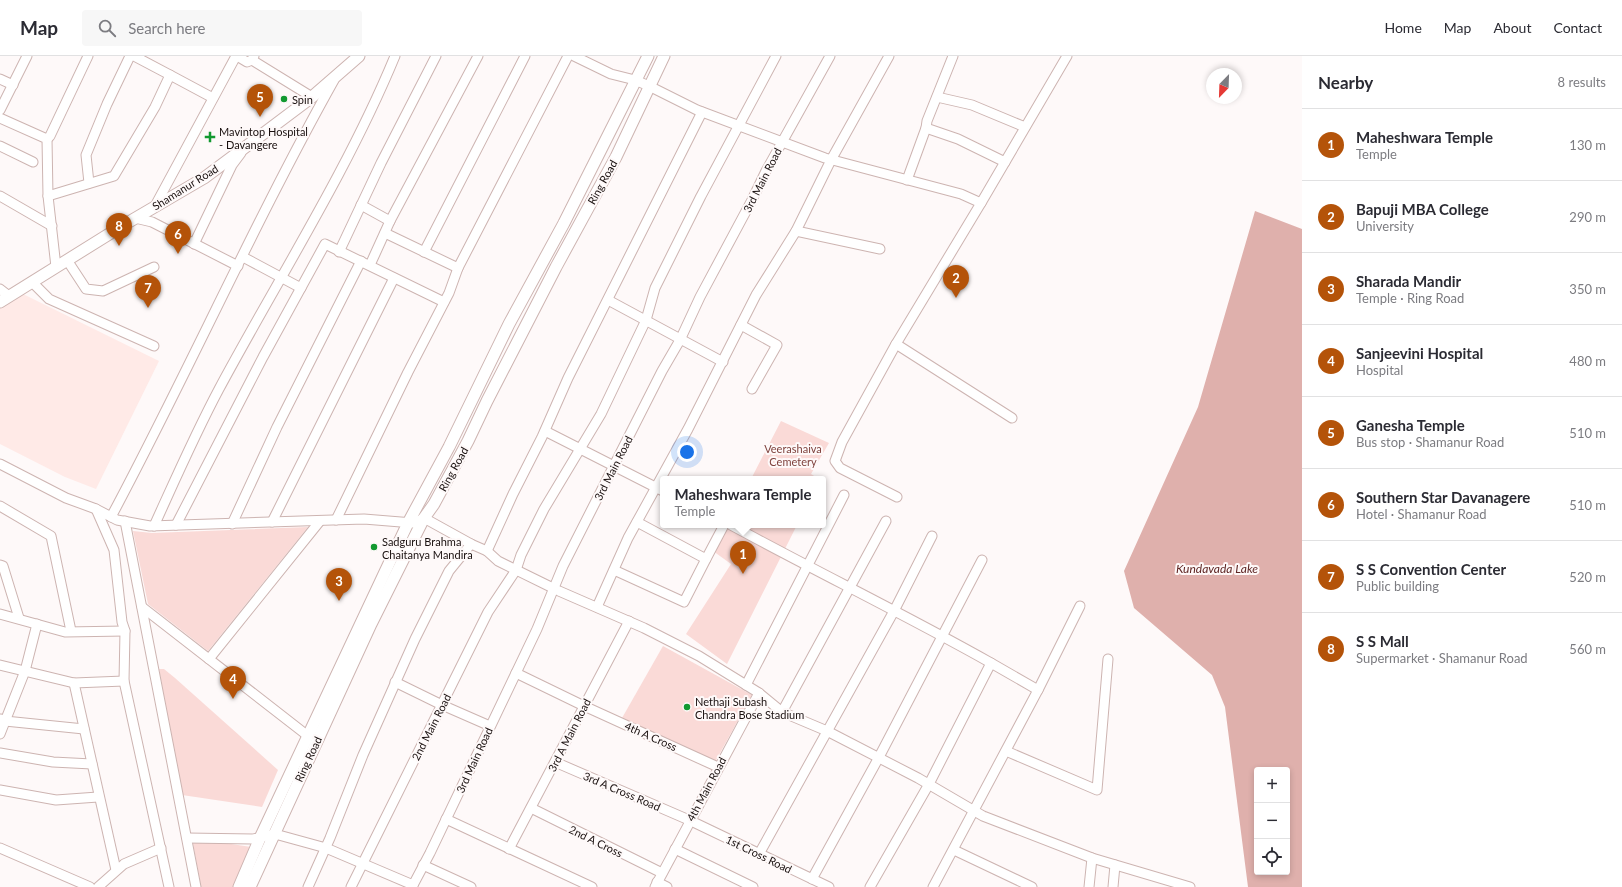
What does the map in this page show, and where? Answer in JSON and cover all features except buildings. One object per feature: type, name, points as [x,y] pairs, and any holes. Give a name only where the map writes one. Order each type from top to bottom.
[{"type":"main road","name":"Shamanur Road","points":[[5,299],[135,218],[204,178],[312,97],[360,56]]},
{"type":"main road","name":"Ring Road","points":[[239,887],[260,838],[408,522],[449,447],[509,324],[564,223],[648,56]]},
{"type":"main road","name":"Ring Road","points":[[250,887],[371,624],[424,518],[434,504],[468,441],[556,267],[616,157],[664,56]]},
{"type":"street","points":[[0,110],[28,56]]},
{"type":"street","points":[[56,267],[48,196],[47,139],[50,136],[88,56]]},
{"type":"street","points":[[89,183],[86,155],[107,104],[130,56]]},
{"type":"street","points":[[134,56],[213,98]]},
{"type":"street","points":[[155,206],[236,56],[247,62],[253,58],[312,97]]},
{"type":"street","points":[[154,526],[218,391],[375,103],[395,56]]},
{"type":"street","points":[[339,252],[436,56]]},
{"type":"street","points":[[370,265],[390,221],[478,56]]},
{"type":"street","points":[[424,252],[524,56]]},
{"type":"street","points":[[336,520],[444,302],[458,268],[568,56]]},
{"type":"street","points":[[574,56],[611,74],[635,80],[702,112],[782,143],[831,160],[961,194],[981,203]]},
{"type":"street","name":"2nd Main Road","points":[[351,887],[488,612],[516,570],[521,555],[544,509],[601,414],[646,320],[655,288],[738,126],[776,56]]},
{"type":"street","name":"3rd Main Road","points":[[412,886],[516,673],[555,589],[563,566],[615,467],[662,371],[680,340],[700,297],[722,258],[766,171],[830,56]]},
{"type":"street","points":[[667,476],[756,295],[796,231],[831,160],[889,56]]},
{"type":"street","points":[[907,180],[926,128],[927,121],[953,56]]},
{"type":"street","points":[[897,497],[840,468],[835,461],[842,442],[896,344],[1067,56]]},
{"type":"street","points":[[112,517],[142,461],[291,158],[338,74]]},
{"type":"street","points":[[48,196],[114,176],[155,107],[170,75]]},
{"type":"street","points":[[0,79],[12,85]]},
{"type":"street","points":[[937,97],[972,104],[1026,127]]},
{"type":"street","points":[[487,551],[512,494],[544,431],[568,378],[702,112]]},
{"type":"street","points":[[0,118],[47,139]]},
{"type":"street","points":[[926,128],[958,138],[1005,162]]},
{"type":"street","points":[[194,244],[232,165],[250,142]]},
{"type":"street","points":[[0,146],[33,162]]},
{"type":"street","points":[[0,196],[52,226]]},
{"type":"street","points":[[361,205],[390,221]]},
{"type":"street","points":[[135,218],[152,222],[238,266]]},
{"type":"street","points":[[796,231],[880,249]]},
{"type":"street","points":[[385,233],[458,268]]},
{"type":"street","points":[[176,525],[263,357],[325,244],[444,302]]},
{"type":"street","points":[[243,257],[301,288]]},
{"type":"street","points":[[67,260],[86,289],[103,291],[154,267]]},
{"type":"street","points":[[232,524],[277,427],[361,261]]},
{"type":"street","points":[[272,522],[394,278]]},
{"type":"street","points":[[32,282],[49,299],[154,346]]},
{"type":"street","points":[[0,289],[5,299]]},
{"type":"street","points":[[608,300],[723,362]]},
{"type":"street","points":[[741,324],[778,345],[752,389]]},
{"type":"street","points":[[896,344],[1012,418]]},
{"type":"street","points":[[544,431],[660,490],[637,522],[597,607]]},
{"type":"street","points":[[0,464],[66,498],[96,509],[112,517],[154,526],[364,519],[408,522],[413,524],[424,518],[471,544],[487,551],[498,561],[555,589],[629,621],[699,656],[759,692],[782,712],[827,731],[878,759],[929,784],[982,816],[1092,858],[1190,887]]},
{"type":"street","points":[[746,685],[844,495]]},
{"type":"street","points":[[0,506],[51,536],[71,632]]},
{"type":"street","points":[[96,509],[114,550],[122,622],[125,631],[124,681],[169,887]]},
{"type":"street","points":[[125,521],[196,887]]},
{"type":"street","points":[[209,659],[320,521]]},
{"type":"street","points":[[782,712],[886,521]]},
{"type":"street","points":[[637,522],[706,559]]},
{"type":"street","points":[[614,570],[684,602],[722,528]]},
{"type":"street","points":[[737,528],[942,635],[1038,690]]},
{"type":"street","points":[[759,854],[894,611],[932,536]]},
{"type":"street","points":[[308,887],[326,848],[363,755],[395,682],[449,571],[471,544]]},
{"type":"street","points":[[812,879],[878,759],[982,560]]},
{"type":"street","points":[[0,565],[3,566],[19,618]]},
{"type":"street","points":[[933,887],[1038,690],[1080,606]]},
{"type":"street","points":[[142,607],[308,736]]},
{"type":"street","points":[[0,614],[19,618],[65,632],[125,631]]},
{"type":"street","name":"3rd A Main Road","points":[[509,849],[629,621]]},
{"type":"street","points":[[0,734],[2,720],[26,671],[37,624]]},
{"type":"street","points":[[1006,751],[1097,790],[1108,659]]},
{"type":"street","points":[[870,887],[929,784],[991,663]]},
{"type":"street","points":[[0,665],[74,682],[124,681]]},
{"type":"street","name":"4th A Cross","points":[[516,673],[584,706],[718,766]]},
{"type":"street","points":[[74,682],[98,797],[116,870]]},
{"type":"street","points":[[395,682],[490,726]]},
{"type":"street","name":"4th Main Road","points":[[656,885],[689,820],[759,692]]},
{"type":"street","points":[[2,720],[84,729]]},
{"type":"street","points":[[0,753],[54,762],[92,764]]},
{"type":"street","name":"3rd A Cross Road","points":[[555,762],[689,820]]},
{"type":"street","points":[[0,790],[56,800],[98,797]]},
{"type":"street","name":"2nd A Cross","points":[[531,808],[662,873]]},
{"type":"street","points":[[446,819],[592,887]]},
{"type":"street","name":"1st Cross Road","points":[[689,820],[829,887]]},
{"type":"street","points":[[187,838],[253,839],[275,834],[326,848],[412,886]]},
{"type":"street","points":[[0,848],[90,887]]},
{"type":"street","points":[[98,887],[124,864],[161,848]]},
{"type":"street","points":[[674,849],[753,887]]},
{"type":"street","points":[[954,850],[1032,887]]},
{"type":"street","points":[[1090,887],[1092,858]]},
{"type":"street","points":[[423,865],[471,887]]},
{"type":"street","points":[[1113,887],[1115,865]]},
{"type":"street","points":[[656,885],[667,887]]},
{"type":"shaded area","points":[[23,294],[159,361],[96,489],[65,477],[0,444],[0,308]]},
{"type":"green space","name":"Veerashaiva Cemetery","points":[[781,421],[829,443],[811,474],[814,476],[753,476]]},
{"type":"green space","points":[[308,527],[208,651],[148,604],[133,531],[152,533]]},
{"type":"green space","points":[[725,528],[795,528],[727,664],[686,634],[731,564],[713,551]]},
{"type":"green space","name":"Nethaji Subash Chandra Bose Stadium","points":[[663,646],[752,695],[715,762],[622,718]]},
{"type":"green space","points":[[159,669],[164,669],[175,678],[278,770],[262,807],[182,795]]},
{"type":"green space","points":[[192,838],[251,847],[233,887],[201,887]]},
{"type":"water","name":"Kundavada Lake","points":[[1255,211],[1302,229],[1302,887],[1248,887],[1225,707],[1212,675],[1134,608],[1124,571],[1198,407]]},
{"type":"place","name":"Spin","points":[[284,99]]},
{"type":"place","name":"Ganesha Temple","points":[[260,117]]},
{"type":"place","name":"Mavintop Hospital - Davangere","points":[[210,137]]},
{"type":"place","name":"S S Mall","points":[[119,246]]},
{"type":"place","name":"Southern Star Davanagere","points":[[178,254]]},
{"type":"place","name":"Bapuji MBA College","points":[[956,298]]},
{"type":"place","name":"S S Convention Center","points":[[148,308]]},
{"type":"place","name":"Sadguru Brahma Chaitanya Mandira","points":[[374,547]]},
{"type":"place","name":"Maheshwara Temple","points":[[743,574]]},
{"type":"place","name":"Sharada Mandir","points":[[339,601]]},
{"type":"place","name":"Sanjeevini Hospital","points":[[233,699]]},
{"type":"place","name":"Nethaji Subash Chandra Bose Stadium","points":[[687,707]]}]
